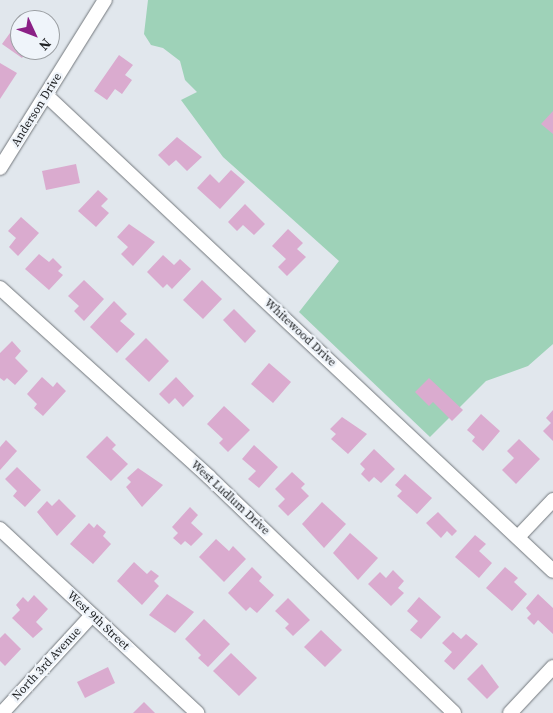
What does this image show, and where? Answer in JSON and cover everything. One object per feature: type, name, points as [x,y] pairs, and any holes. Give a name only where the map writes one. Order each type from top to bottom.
[{"type":"street","name":"Anderson Drive","points":[[0,168],[104,0]]},
{"type":"street","name":"Whitewood Drive","points":[[46,95],[553,571]]},
{"type":"street","name":"West Ludlum Drive","points":[[0,288],[209,477],[454,713]]},
{"type":"street","points":[[518,538],[553,500]]},
{"type":"street","name":"West 9th Street","points":[[0,529],[197,713]]},
{"type":"street","name":"North 3rd Avenue","points":[[2,713],[92,616]]},
{"type":"street","points":[[510,713],[553,667]]},
{"type":"green space","points":[[148,0],[553,0],[553,344],[528,366],[486,381],[430,437],[299,312],[339,261],[223,157],[181,100],[197,92],[185,80],[180,61],[163,48],[151,45],[144,34]]},
{"type":"building","points":[[10,33],[10,50],[2,44]]},
{"type":"building","points":[[119,55],[133,65],[125,75],[132,80],[122,94],[115,89],[107,100],[94,91]]},
{"type":"building","points":[[0,63],[17,73],[0,99]]},
{"type":"building","points":[[553,111],[553,134],[541,124]]},
{"type":"building","points":[[177,137],[202,157],[187,171],[176,160],[169,166],[158,155]]},
{"type":"building","points":[[76,164],[80,183],[46,190],[42,171]]},
{"type":"building","points":[[231,170],[245,182],[220,209],[197,188],[210,174],[219,183]]},
{"type":"building","points":[[98,190],[108,199],[101,206],[109,213],[96,227],[78,211]]},
{"type":"building","points":[[245,204],[265,224],[254,235],[243,225],[237,231],[228,222]]},
{"type":"building","points":[[21,217],[39,233],[18,256],[9,247],[16,238],[8,231]]},
{"type":"building","points":[[129,224],[155,242],[133,266],[121,254],[128,247],[117,237]]},
{"type":"building","points":[[288,229],[303,243],[297,249],[306,257],[287,276],[278,267],[286,259],[272,246]]},
{"type":"building","points":[[39,254],[49,262],[53,258],[62,267],[58,271],[63,275],[49,290],[25,269]]},
{"type":"building","points":[[163,255],[174,265],[180,259],[191,269],[172,289],[167,284],[163,288],[147,272]]},
{"type":"building","points":[[84,280],[104,299],[84,321],[74,311],[79,306],[68,296]]},
{"type":"building","points":[[202,280],[222,299],[203,319],[183,300]]},
{"type":"building","points":[[114,301],[127,314],[120,321],[135,334],[117,353],[90,327]]},
{"type":"building","points":[[234,309],[256,331],[245,343],[223,320]]},
{"type":"building","points":[[146,338],[169,361],[149,382],[125,359]]},
{"type":"building","points":[[12,341],[21,351],[15,358],[28,371],[15,385],[7,378],[4,381],[0,378],[0,353]]},
{"type":"building","points":[[269,363],[291,382],[273,403],[251,384]]},
{"type":"building","points":[[42,377],[53,387],[57,382],[66,391],[43,416],[34,408],[37,404],[27,394]]},
{"type":"building","points":[[176,377],[194,396],[183,407],[175,398],[169,404],[159,394]]},
{"type":"building","points":[[429,378],[463,410],[452,421],[433,402],[429,406],[415,392]]},
{"type":"building","points":[[224,406],[250,430],[228,452],[219,443],[223,439],[207,424]]},
{"type":"building","points":[[553,410],[553,441],[543,431],[551,423],[546,418]]},
{"type":"building","points":[[481,414],[500,431],[483,451],[472,441],[475,437],[467,430]]},
{"type":"building","points":[[342,417],[367,434],[348,454],[331,439],[336,434],[330,429]]},
{"type":"building","points":[[107,436],[116,445],[112,449],[128,464],[111,481],[86,457]]},
{"type":"building","points":[[519,439],[540,459],[516,484],[502,470],[514,458],[507,451]]},
{"type":"building","points":[[6,440],[17,451],[0,470],[0,447]]},
{"type":"building","points":[[254,445],[278,467],[259,488],[248,479],[256,471],[242,459]]},
{"type":"building","points":[[374,449],[395,469],[381,483],[374,477],[369,482],[361,474],[365,469],[360,464]]},
{"type":"building","points":[[17,467],[41,490],[25,507],[13,496],[17,491],[5,479]]},
{"type":"building","points":[[138,468],[163,485],[142,507],[126,487],[131,482],[127,478]]},
{"type":"building","points":[[292,472],[305,484],[301,488],[309,496],[288,516],[278,506],[285,499],[275,489]]},
{"type":"building","points":[[405,474],[432,498],[417,514],[397,496],[402,491],[395,485]]},
{"type":"building","points":[[59,499],[76,516],[57,536],[37,512],[47,501],[52,506]]},
{"type":"building","points":[[322,502],[346,524],[324,548],[302,524]]},
{"type":"building","points":[[190,507],[198,515],[191,523],[203,534],[191,546],[185,541],[181,545],[173,538],[178,533],[172,527]]},
{"type":"building","points":[[438,512],[457,531],[452,536],[447,531],[441,538],[426,523]]},
{"type":"building","points":[[89,523],[94,528],[97,524],[106,532],[103,536],[111,544],[93,564],[70,544]]},
{"type":"building","points":[[350,533],[378,558],[358,580],[333,553]]},
{"type":"building","points":[[475,535],[486,544],[479,551],[492,563],[479,578],[455,557]]},
{"type":"building","points":[[216,539],[229,551],[233,546],[246,559],[224,582],[199,557]]},
{"type":"building","points":[[134,562],[147,574],[151,570],[159,576],[154,581],[159,586],[142,605],[117,581]]},
{"type":"building","points":[[252,567],[262,577],[259,581],[274,595],[257,613],[250,607],[246,611],[228,593]]},
{"type":"building","points":[[505,567],[518,578],[514,582],[527,594],[512,611],[486,588]]},
{"type":"building","points":[[393,570],[404,581],[398,588],[404,593],[391,606],[368,584],[380,572],[386,578]]},
{"type":"building","points":[[167,594],[194,612],[175,633],[149,615]]},
{"type":"building","points":[[538,594],[553,608],[553,634],[538,620],[534,625],[527,618],[531,614],[526,608]]},
{"type":"building","points":[[34,595],[48,609],[36,622],[43,629],[33,638],[12,618],[20,610],[16,605],[23,597],[28,602]]},
{"type":"building","points":[[419,597],[441,617],[421,639],[410,630],[418,621],[407,611]]},
{"type":"building","points":[[288,598],[310,620],[293,636],[285,628],[289,624],[275,611]]},
{"type":"building","points":[[204,619],[230,644],[208,667],[198,658],[201,655],[185,639]]},
{"type":"building","points":[[321,630],[342,650],[325,667],[304,647]]},
{"type":"building","points":[[453,632],[461,639],[466,634],[478,644],[454,670],[444,661],[452,652],[442,643]]},
{"type":"building","points":[[5,633],[21,649],[5,666],[0,661],[0,638]]},
{"type":"building","points":[[231,653],[257,678],[239,696],[213,671]]},
{"type":"building","points":[[482,664],[499,687],[487,699],[467,679]]},
{"type":"building","points":[[108,667],[115,683],[85,698],[77,682]]},
{"type":"building","points":[[144,702],[155,713],[133,713]]}]
